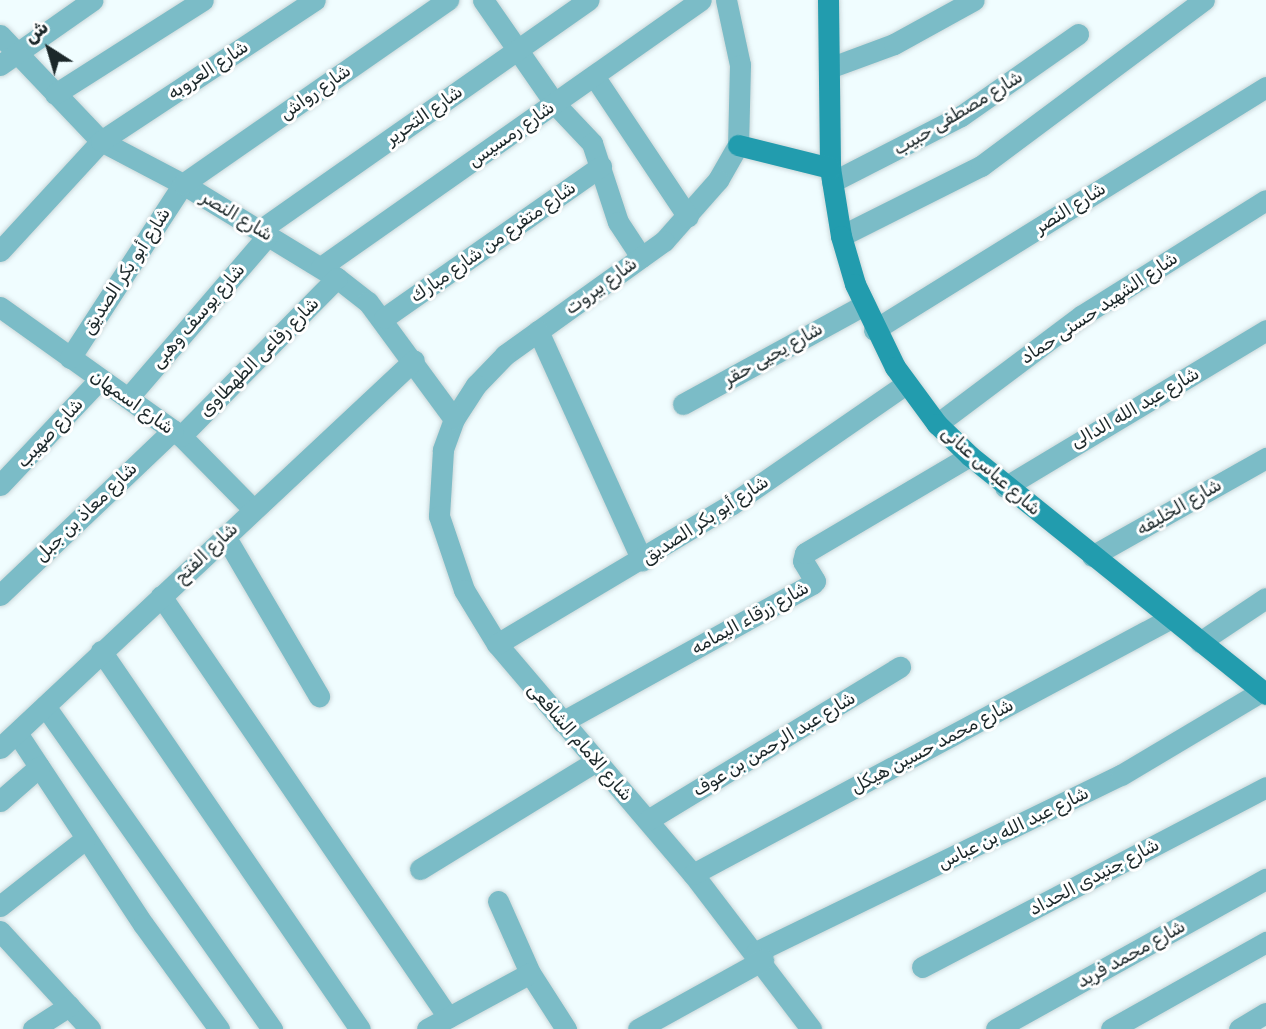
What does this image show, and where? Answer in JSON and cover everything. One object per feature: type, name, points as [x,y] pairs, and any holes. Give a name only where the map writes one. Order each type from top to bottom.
[{"type":"street","points":[[8,58],[93,0]]},
{"type":"street","name":"شارع العروبه","points":[[0,251],[101,141],[314,0]]},
{"type":"street","name":"شارع رواش","points":[[183,184],[448,0]]},
{"type":"street","points":[[483,0],[555,104],[592,143],[618,222],[641,257]]},
{"type":"street","name":"شارع التحرير","points":[[264,233],[588,0]]},
{"type":"street","name":"شارع رمسيس","points":[[329,272],[555,104],[701,0]]},
{"type":"street","points":[[726,0],[740,65],[738,145],[831,175]]},
{"type":"street","name":"شارع عباس عنانى","points":[[828,0],[831,175],[841,236],[874,330],[906,384],[937,424],[1005,487],[1264,692]]},
{"type":"street","points":[[829,68],[894,44],[974,0]]},
{"type":"street","points":[[841,236],[981,166],[1204,0]]},
{"type":"street","points":[[55,94],[198,1]]},
{"type":"street","name":"شارع مصطفى حبيب","points":[[831,175],[961,116],[1078,34]]},
{"type":"street","name":"شارع النصر","points":[[0,35],[8,58],[55,94],[101,141],[183,184],[329,272],[384,318],[454,419]]},
{"type":"street","points":[[594,76],[688,217]]},
{"type":"street","name":"شارع النصر","points":[[874,330],[1266,87]]},
{"type":"street","name":"شارع بيروت","points":[[454,419],[486,375],[538,331],[641,257],[688,217],[718,180],[738,145]]},
{"type":"street","name":"شارع متفرع من شارع مبارك","points":[[384,318],[601,166]]},
{"type":"street","name":"شارع أبو بكر الصديق","points":[[70,358],[183,184]]},
{"type":"street","name":"شارع الشهيد حسنى حماد","points":[[937,424],[1081,316],[1266,200]]},
{"type":"street","name":"شارع يوسف وهبى","points":[[128,398],[264,233]]},
{"type":"street","name":"شارع رفاعى الطهطاوى","points":[[177,433],[329,272]]},
{"type":"street","name":"شارع يحيى حقر","points":[[682,404],[864,305]]},
{"type":"street","name":"شارع اسمهان","points":[[2,313],[177,433],[253,509]]},
{"type":"street","name":"شارع عبد الله الدالى","points":[[1005,487],[1266,330]]},
{"type":"street","points":[[538,331],[642,560]]},
{"type":"street","name":"شارع الفتح","points":[[0,748],[414,360]]},
{"type":"street","name":"شارع صهيب","points":[[0,485],[99,380]]},
{"type":"street","name":"شارع أبو بكر الصديق","points":[[497,644],[642,560],[906,384]]},
{"type":"street","name":"شارع الامام الشافعى","points":[[454,419],[441,461],[439,516],[464,590],[497,644],[760,956],[811,1029]]},
{"type":"street","name":"شارع معاذ بن جبل","points":[[0,595],[177,433]]},
{"type":"street","name":"شارع زرقاء اليمامه","points":[[562,722],[812,584],[815,581],[803,561],[805,553],[970,456]]},
{"type":"street","name":"شارع الخليفه","points":[[1092,556],[1266,458]]},
{"type":"street","points":[[225,536],[270,620],[319,696]]},
{"type":"street","points":[[160,596],[449,1017]]},
{"type":"street","points":[[1200,642],[1266,598]]},
{"type":"street","name":"شارع محمد حسين هيكل","points":[[693,874],[1171,618]]},
{"type":"street","points":[[101,651],[360,1029]]},
{"type":"street","name":"شارع عبد الرحمن بن عوف","points":[[648,820],[900,667]]},
{"type":"street","name":"شارع عبد الله بن عباس","points":[[638,1029],[760,956],[1121,775],[1264,692]]},
{"type":"street","points":[[45,706],[272,1029]]},
{"type":"street","points":[[17,733],[85,839],[219,1029]]},
{"type":"street","points":[[420,869],[596,761]]},
{"type":"street","points":[[0,801],[39,767]]},
{"type":"street","name":"شارع جنيدى الحداد","points":[[922,967],[1266,787]]},
{"type":"street","points":[[0,906],[85,839]]},
{"type":"street","name":"شارع محمد فريد","points":[[996,1029],[1266,879]]},
{"type":"street","points":[[498,901],[530,973],[566,1029]]},
{"type":"street","points":[[3,940],[90,1029]]},
{"type":"street","points":[[1111,1029],[1266,942]]},
{"type":"street","points":[[427,1029],[530,973]]},
{"type":"street","points":[[33,1029],[69,1006]]},
{"type":"street","points":[[1239,1029],[1266,1013]]}]
